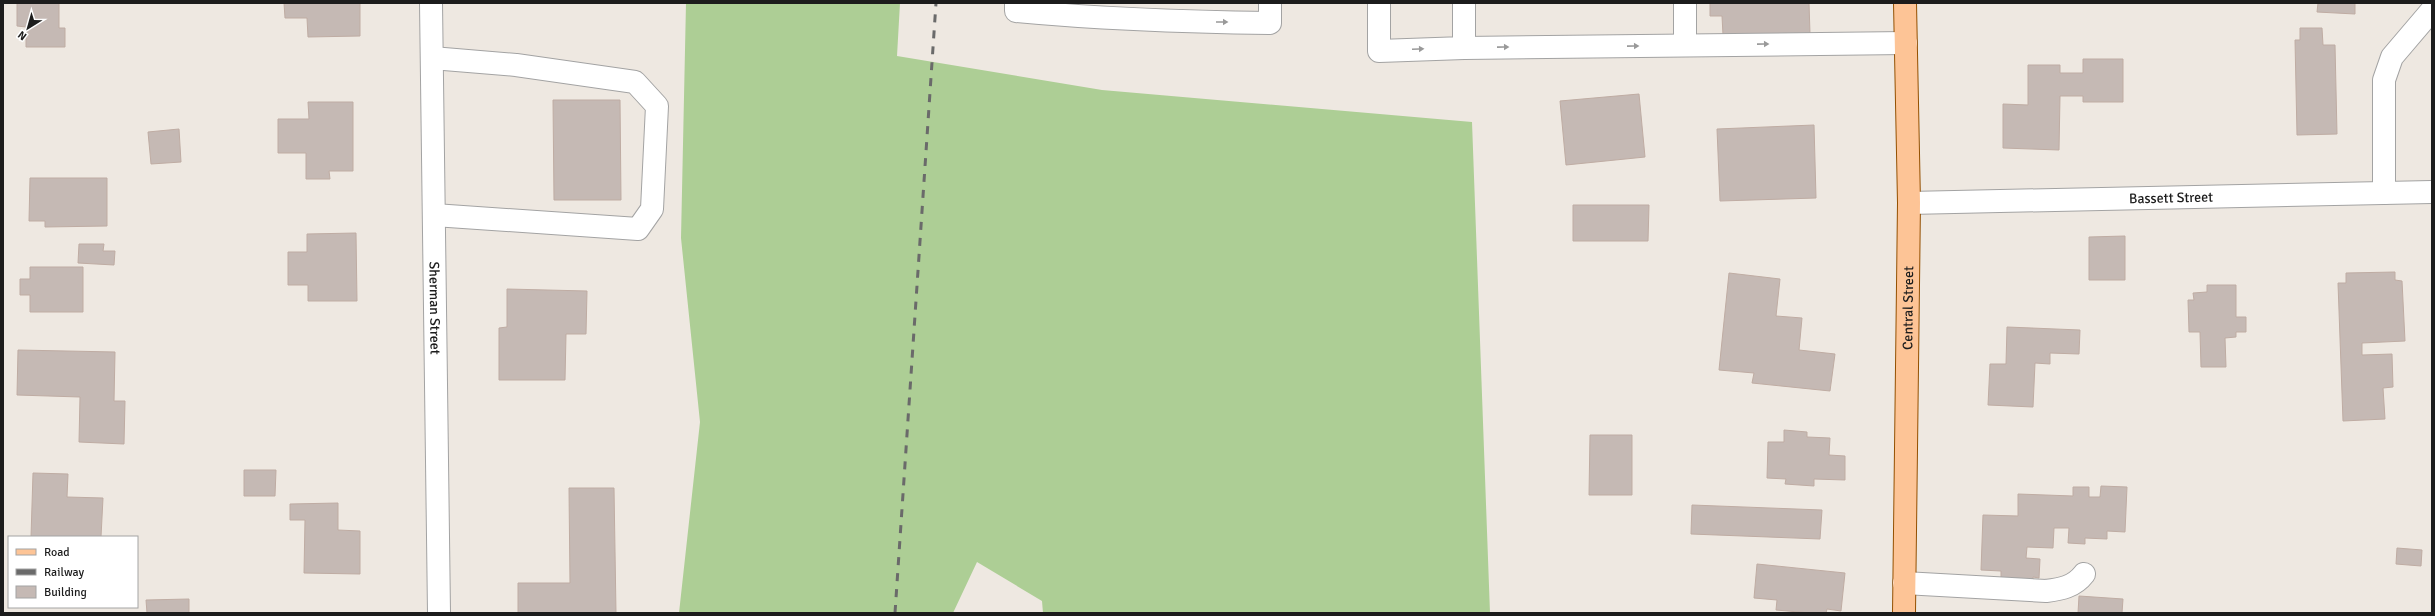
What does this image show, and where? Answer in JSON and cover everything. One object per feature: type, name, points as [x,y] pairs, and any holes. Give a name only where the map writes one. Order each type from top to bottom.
[{"type":"main road","name":"Central Street","points":[[1904,613],[1909,203],[1905,3]]},
{"type":"street","name":"Sherman Street","points":[[431,3],[439,613]]},
{"type":"street","points":[[1016,3],[1016,11],[1183,12],[1270,23],[1270,3]]},
{"type":"street","points":[[1379,3],[1379,51],[1464,48],[1906,43]]},
{"type":"street","points":[[1464,3],[1464,48]]},
{"type":"street","points":[[1685,3],[1685,45]]},
{"type":"street","points":[[2384,193],[2384,80],[2392,57],[2432,10]]},
{"type":"street","points":[[432,58],[516,66],[635,82],[657,106],[652,209],[638,229],[434,215]]},
{"type":"street","name":"Bassett Street","points":[[1909,203],[2432,192]]},
{"type":"street","points":[[1904,583],[2046,591],[2064,588],[2078,582],[2084,574]]},
{"type":"green space","points":[[686,3],[900,3],[897,56],[1102,90],[1472,122],[1490,613],[1043,613],[1042,601],[977,562],[953,613],[679,613],[700,422],[681,238]]},
{"type":"building","points":[[17,3],[59,3],[59,28],[65,28],[65,47],[26,47],[26,27],[17,26]]},
{"type":"building","points":[[284,3],[360,3],[360,36],[308,37],[307,18],[285,18]]},
{"type":"building","points":[[1710,3],[1809,3],[1810,34],[1723,35],[1722,16],[1710,16]]},
{"type":"building","points":[[2318,3],[2355,3],[2355,14],[2317,12]]},
{"type":"building","points":[[2300,28],[2322,28],[2323,45],[2335,45],[2337,134],[2297,135],[2295,40],[2300,40]]},
{"type":"building","points":[[2083,59],[2123,59],[2123,102],[2083,102],[2083,96],[2060,96],[2059,150],[2003,148],[2003,104],[2028,105],[2028,65],[2060,65],[2060,73],[2083,73]]},
{"type":"building","points":[[1639,94],[1645,157],[1566,165],[1560,101]]},
{"type":"building","points":[[553,100],[620,100],[621,200],[554,200]]},
{"type":"building","points":[[308,102],[353,102],[353,171],[329,171],[330,179],[306,179],[306,153],[278,153],[278,119],[309,119]]},
{"type":"building","points":[[1814,125],[1816,198],[1720,201],[1717,129]]},
{"type":"building","points":[[179,129],[181,162],[151,164],[148,132]]},
{"type":"building","points":[[30,178],[107,178],[107,226],[45,227],[45,221],[29,221]]},
{"type":"building","points":[[1573,205],[1649,205],[1648,241],[1573,241]]},
{"type":"building","points":[[356,233],[357,301],[308,301],[308,285],[288,285],[288,252],[307,252],[307,234]]},
{"type":"building","points":[[2125,236],[2125,280],[2089,280],[2089,237]]},
{"type":"building","points":[[79,244],[104,244],[103,251],[115,251],[114,265],[78,263]]},
{"type":"building","points":[[30,267],[83,267],[83,312],[30,312],[30,295],[20,295],[20,279],[30,279]]},
{"type":"building","points":[[2395,272],[2395,280],[2402,281],[2405,341],[2362,343],[2362,355],[2392,354],[2393,387],[2383,388],[2385,419],[2343,421],[2338,283],[2346,283],[2346,273]]},
{"type":"building","points":[[1729,273],[1780,279],[1776,316],[1802,318],[1799,350],[1835,354],[1830,391],[1752,383],[1754,373],[1719,370]]},
{"type":"building","points":[[2207,285],[2236,285],[2236,317],[2246,317],[2246,332],[2236,332],[2236,337],[2225,338],[2226,367],[2201,367],[2200,332],[2189,332],[2188,300],[2194,300],[2193,293],[2207,292]]},
{"type":"building","points":[[507,289],[587,291],[586,334],[566,334],[565,380],[499,380],[499,328],[507,327]]},
{"type":"building","points":[[2007,327],[2080,330],[2079,354],[2050,353],[2050,364],[2035,363],[2033,407],[1988,405],[1990,364],[2006,364]]},
{"type":"building","points":[[18,350],[115,352],[114,401],[125,401],[124,444],[79,442],[80,397],[17,395]]},
{"type":"building","points":[[1784,430],[1807,432],[1807,437],[1830,438],[1829,455],[1845,456],[1845,480],[1814,479],[1814,486],[1785,484],[1786,479],[1767,478],[1768,442],[1784,442]]},
{"type":"building","points":[[1590,435],[1632,435],[1632,495],[1589,495]]},
{"type":"building","points":[[244,470],[276,470],[275,496],[244,496]]},
{"type":"building","points":[[33,473],[68,474],[67,497],[103,498],[101,536],[31,536]]},
{"type":"building","points":[[2101,486],[2127,487],[2125,532],[2107,531],[2107,539],[2085,538],[2085,544],[2068,543],[2069,528],[2054,528],[2053,548],[2027,547],[2026,558],[2040,559],[2039,578],[2033,577],[2033,583],[2001,582],[2001,571],[1981,570],[1983,515],[2018,516],[2018,494],[2073,496],[2073,487],[2089,487],[2089,497],[2100,497]]},
{"type":"building","points":[[569,488],[614,488],[616,613],[518,613],[518,583],[570,583]]},
{"type":"building","points":[[338,503],[338,530],[360,531],[360,574],[304,573],[305,520],[290,520],[290,504]]},
{"type":"building","points":[[1692,505],[1822,510],[1820,539],[1691,534]]},
{"type":"building","points":[[2397,548],[2422,550],[2421,566],[2396,564]]},
{"type":"building","points":[[1757,564],[1845,573],[1841,611],[1827,609],[1826,613],[1810,613],[1776,610],[1777,600],[1754,598]]},
{"type":"building","points":[[2079,596],[2123,599],[2122,613],[2078,613]]},
{"type":"building","points":[[189,599],[189,613],[147,613],[146,600]]},
{"type":"railway","points":[[895,613],[936,3]]}]
